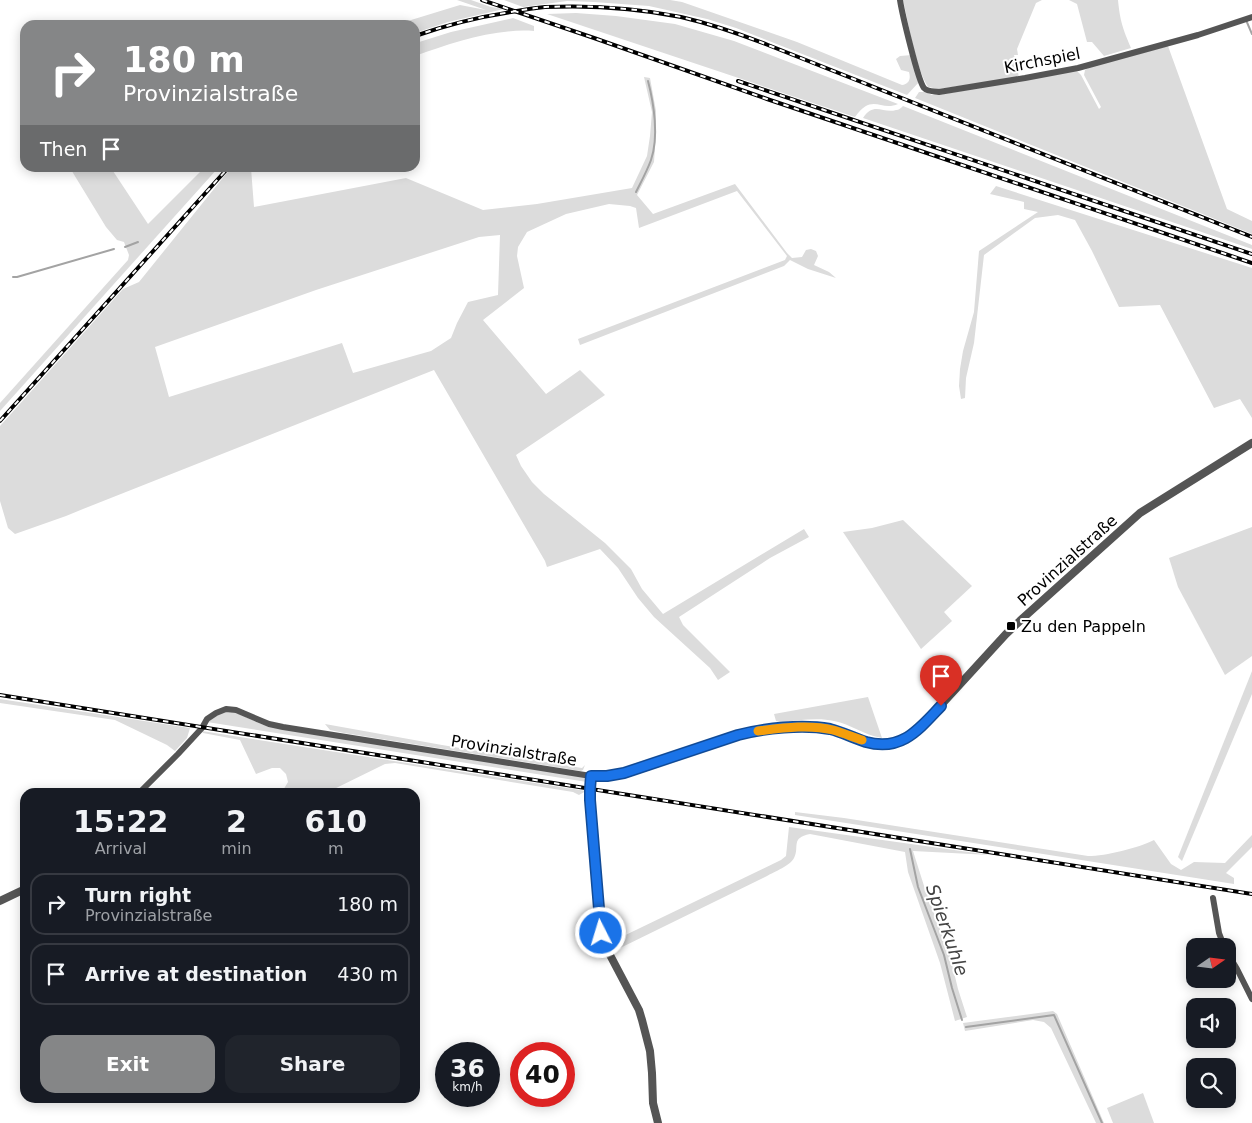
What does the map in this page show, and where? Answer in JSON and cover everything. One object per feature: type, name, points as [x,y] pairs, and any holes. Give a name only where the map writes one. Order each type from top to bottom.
[{"type":"street","name":"Kirchspiel","points":[[900,0],[912,52],[923,87],[929,91],[939,92],[1078,68],[1198,35],[1252,17]]},
{"type":"street","name":"Provinzialstraße","points":[[144,788],[202,728],[210,716],[219,711],[229,709],[236,710],[268,724],[283,727],[591,776],[624,773],[738,735],[761,730],[823,728],[837,731],[865,742],[876,744],[892,743],[907,738],[919,730],[1006,634],[1140,513],[1252,443]]},
{"type":"street","points":[[591,776],[590,800],[601,933],[642,1020],[650,1051],[653,1103],[658,1123]]},
{"type":"street","points":[[0,901],[20,891]]},
{"type":"street","points":[[1213,898],[1221,938]]},
{"type":"street","points":[[1236,967],[1252,999]]},
{"type":"shaded area","points":[[457,0],[471,0],[504,9],[448,22],[420,31],[420,20],[411,20],[460,5],[486,10]]},
{"type":"shaded area","points":[[504,0],[670,0],[682,2],[797,42],[902,85],[909,81],[909,72],[901,70],[896,59],[900,56],[912,55],[919,82],[907,95],[736,28],[707,19],[649,6],[567,1],[523,7]]},
{"type":"shaded area","points":[[903,0],[1042,0],[1036,3],[1017,49],[1018,55],[1014,55],[1019,77],[939,89],[928,87],[919,68]]},
{"type":"shaded area","points":[[1069,0],[1118,0],[1122,25],[1131,48],[1104,56],[1092,42],[1087,42],[1077,4]]},
{"type":"shaded area","points":[[576,13],[675,24],[734,41],[898,104],[886,106],[872,104],[861,110],[855,117],[547,14]]},
{"type":"shaded area","points":[[513,18],[534,26],[534,31],[489,34],[420,54],[420,42],[451,32]]},
{"type":"shaded area","points":[[1168,46],[1227,209],[1252,221],[1252,234],[915,98],[919,92],[926,92],[932,95],[944,94],[1077,71],[1099,109],[1101,107],[1084,75],[1085,70]]},
{"type":"shaded area","points":[[644,77],[650,78],[656,111],[656,133],[654,162],[637,195],[653,214],[735,184],[792,258],[802,257],[806,250],[816,251],[818,256],[814,265],[829,272],[836,278],[808,269],[790,260],[784,266],[580,345],[578,339],[785,260],[787,256],[737,191],[639,228],[636,208],[609,204],[566,214],[527,232],[518,247],[517,256],[524,288],[483,320],[546,394],[580,370],[605,395],[516,455],[532,482],[544,494],[605,543],[631,569],[642,589],[663,614],[804,529],[809,537],[770,558],[679,617],[683,625],[730,672],[718,680],[710,668],[654,617],[638,598],[618,568],[600,549],[547,567],[434,370],[66,516],[15,534],[8,528],[0,501],[0,426],[123,289],[139,282],[228,172],[251,172],[254,207],[406,178],[483,210],[537,204],[632,188],[647,156],[652,112]],"holes":[[[500,235],[498,295],[468,302],[451,338],[431,351],[353,373],[342,343],[169,397],[155,347],[316,290],[479,237]]]},
{"type":"shaded area","points":[[903,106],[1252,245],[1252,249],[863,118],[871,110],[891,111],[898,110]]},
{"type":"shaded area","points":[[72,172],[114,172],[148,224],[200,172],[214,172],[0,411],[0,403],[128,260],[129,255],[124,242],[117,240],[106,227]]},
{"type":"shaded area","points":[[996,186],[1252,268],[1252,418],[1240,399],[1214,408],[1160,305],[1119,307],[1075,220],[1058,215],[1035,218],[984,255],[974,343],[966,378],[965,398],[961,399],[959,386],[960,369],[974,312],[979,251],[1038,212],[1024,209],[1024,202],[990,194]]},
{"type":"shaded area","points":[[903,520],[972,586],[944,612],[952,621],[921,649],[843,532],[872,528]]},
{"type":"shaded area","points":[[1252,527],[1252,656],[1225,675],[1178,587],[1169,558]]},
{"type":"shaded area","points":[[1252,671],[1252,694],[1182,861],[1178,857]]},
{"type":"shaded area","points":[[868,697],[882,738],[840,722],[814,719],[780,722],[776,721],[774,714]]},
{"type":"shaded area","points":[[0,699],[190,728],[187,738],[175,751],[167,745],[115,720],[0,703]]},
{"type":"shaded area","points":[[228,711],[261,724],[286,730],[583,776],[587,779],[587,782],[207,722],[212,717]]},
{"type":"shaded area","points":[[325,724],[582,768],[585,765],[581,771],[344,733],[330,730]]},
{"type":"shaded area","points":[[202,731],[586,791],[579,795],[573,792],[395,763],[385,764],[336,788],[284,788],[288,782],[286,774],[280,768],[272,768],[256,774],[240,740],[203,733]]},
{"type":"shaded area","points":[[795,812],[1088,856],[1122,851],[1154,840],[1171,864],[1181,870],[1194,862],[1225,863],[1252,835],[1252,847],[1226,873],[1234,878],[1234,884],[795,815]]},
{"type":"shaded area","points":[[789,827],[990,855],[913,851],[950,956],[967,1017],[955,1021],[940,963],[908,872],[905,852],[810,834],[798,840],[794,858],[782,868],[614,951],[611,942],[781,860],[786,856]]},
{"type":"shaded area","points":[[1053,1011],[1057,1014],[1104,1123],[1096,1123],[1051,1028],[1044,1022],[1033,1020],[965,1031],[963,1023]]},
{"type":"shaded area","points":[[1143,1093],[1154,1123],[1113,1123],[1107,1108]]},
{"type":"waterway","points":[[1246,20],[1252,34]]},
{"type":"waterway","points":[[636,192],[651,160],[655,141],[654,110],[648,81]]},
{"type":"waterway","points":[[125,247],[138,242]]},
{"type":"waterway","points":[[13,277],[114,249]]},
{"type":"waterway","name":"Spierkuhle","points":[[910,849],[918,887],[944,955],[962,1020]]},
{"type":"waterway","name":"Spierkuhle","points":[[966,1027],[1054,1015],[1102,1123]]},
{"type":"railway","points":[[482,0],[767,99],[1252,263]]},
{"type":"railway","points":[[420,34],[474,19],[545,7],[613,8],[648,11],[681,17],[757,41],[1252,237]]},
{"type":"railway","points":[[738,81],[1252,254]]},
{"type":"railway","points":[[0,421],[224,172]]},
{"type":"railway","points":[[0,695],[1252,894]]},
{"type":"slow traffic","points":[[758,731],[787,728],[823,728],[862,740]]},
{"type":"place","name":"Zu den Pappeln","points":[[1011,626]]},
{"type":"route","points":[[601,933],[590,800],[591,776],[624,773],[754,731],[787,728],[823,728],[837,731],[865,742],[887,744],[907,738],[919,730],[941,706]]}]
